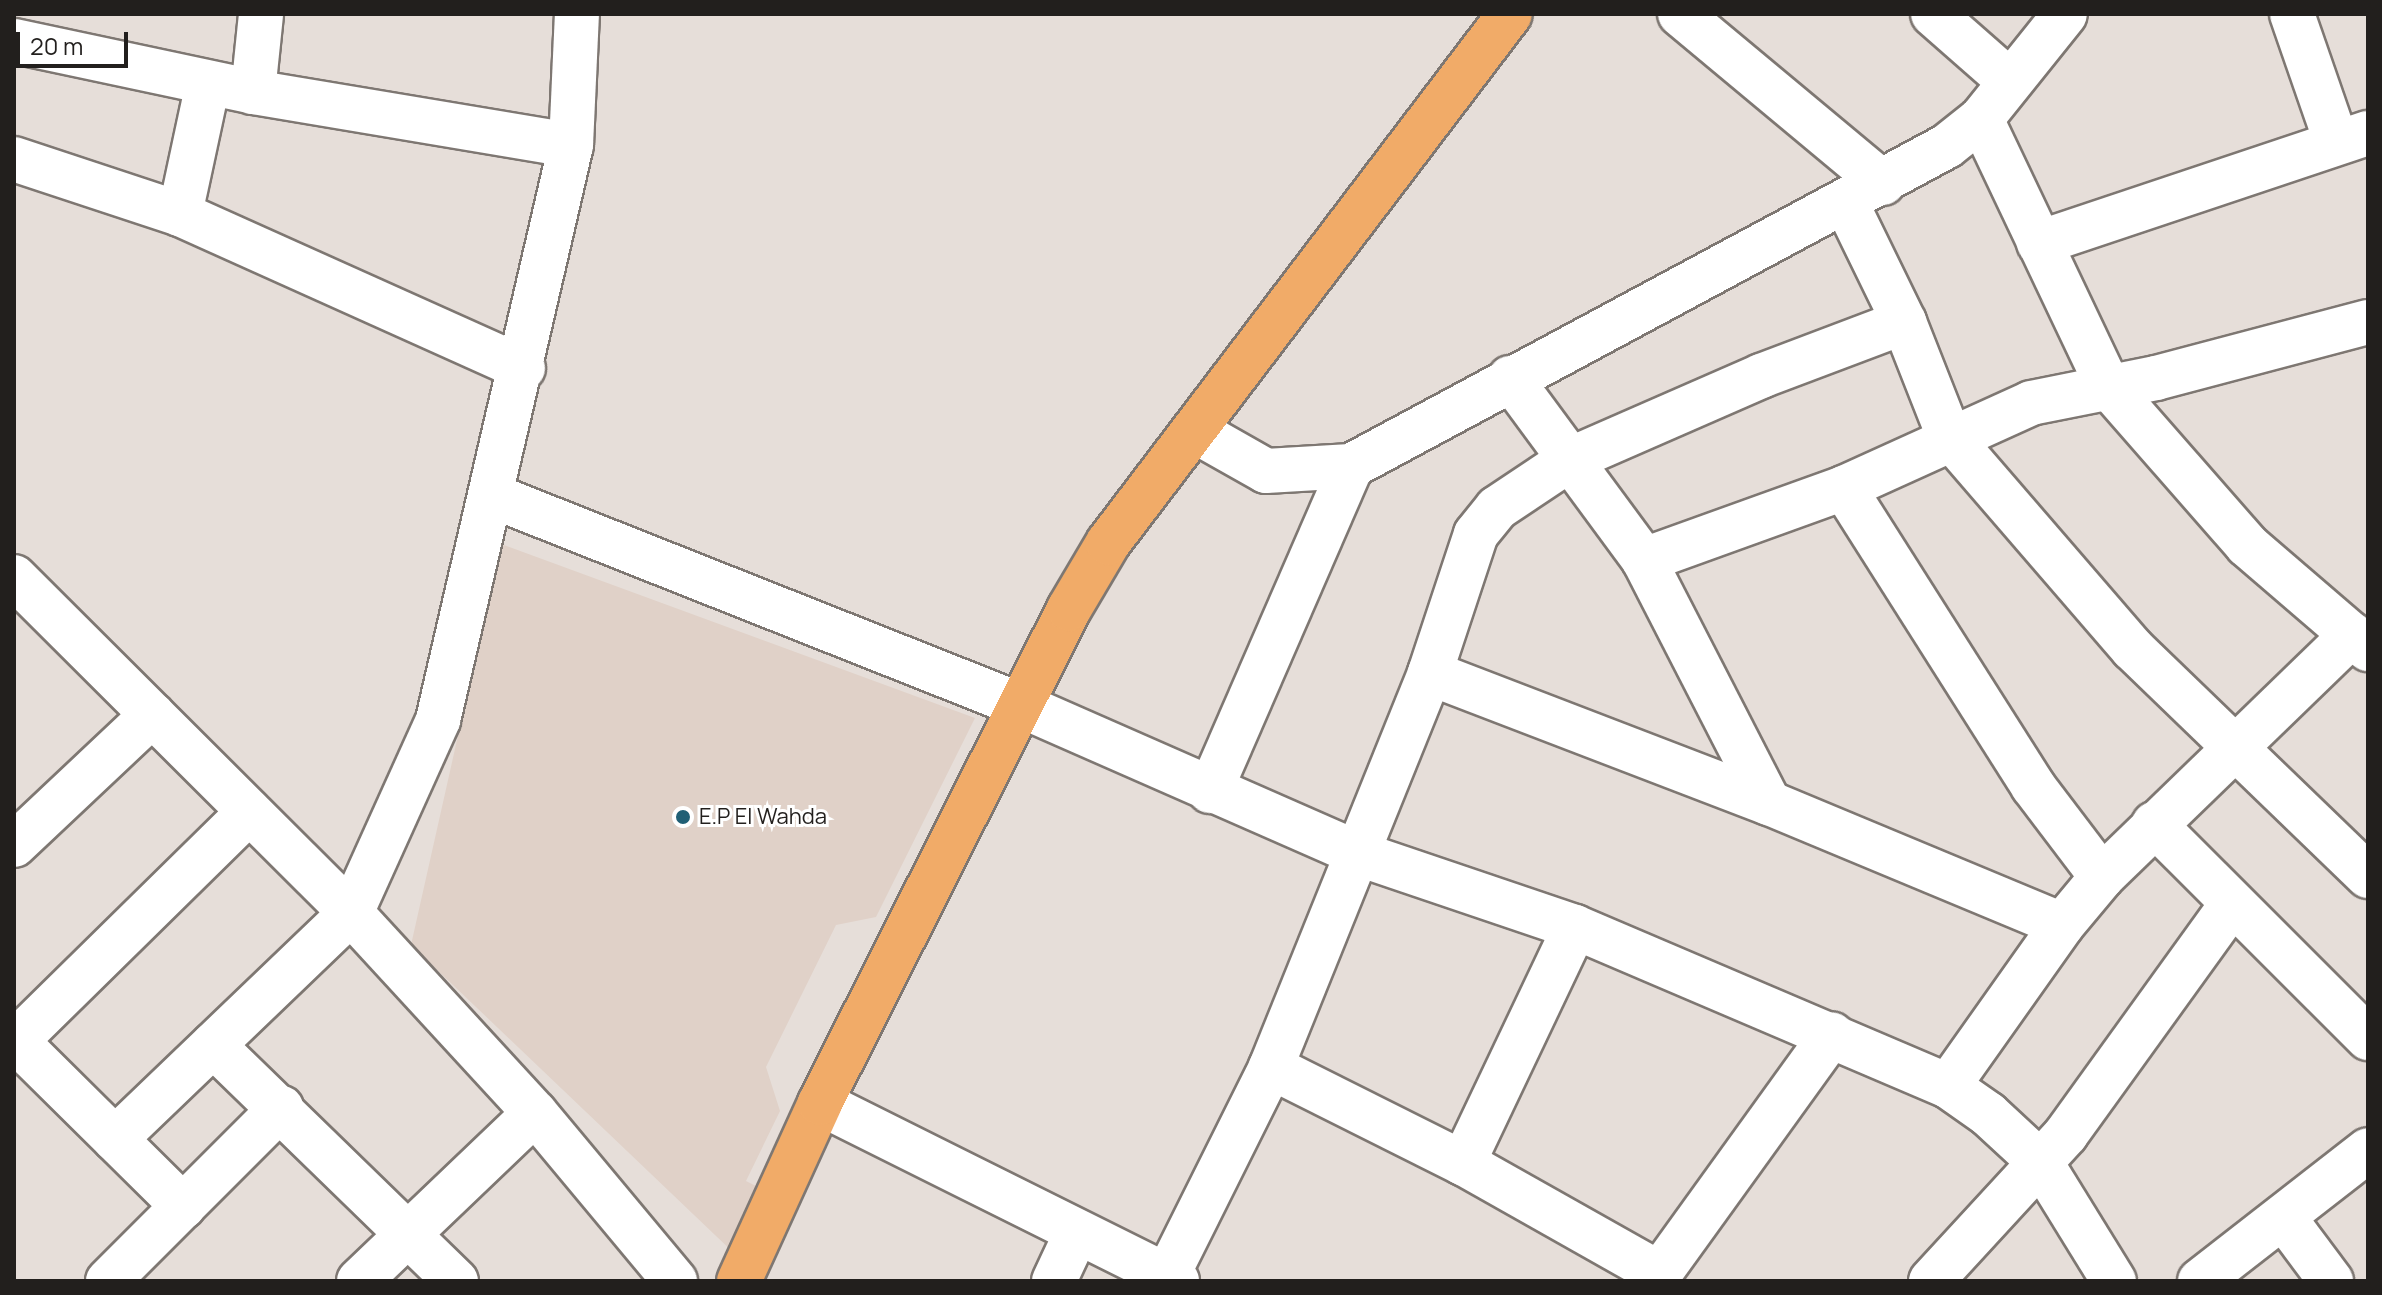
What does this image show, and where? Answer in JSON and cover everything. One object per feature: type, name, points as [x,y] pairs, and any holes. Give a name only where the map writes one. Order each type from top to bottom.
[{"type":"main road","points":[[739,1281],[820,1103],[1020,705],[1108,543],[1197,432],[1510,14]]},
{"type":"street","points":[[253,92],[261,14]]},
{"type":"street","points":[[115,1139],[351,913],[438,720],[523,368],[571,145],[577,14]]},
{"type":"street","points":[[1680,14],[1883,183]]},
{"type":"street","points":[[1933,14],[2008,80]]},
{"type":"street","points":[[1197,432],[1266,471],[1351,466],[1510,378],[1883,183],[1981,119],[2008,80],[2065,14]]},
{"type":"street","points":[[2039,243],[2352,137],[2292,14]]},
{"type":"street","points":[[42,35],[208,83],[571,145]]},
{"type":"street","points":[[180,214],[208,83]]},
{"type":"street","points":[[1948,1086],[2062,925],[2102,877],[2154,824],[2360,642],[2247,545],[2108,386],[1981,119]]},
{"type":"street","points":[[14,159],[180,214],[523,368]]},
{"type":"street","points":[[1846,203],[1904,322],[1949,436],[2102,616],[2368,876]]},
{"type":"street","points":[[820,1103],[1076,1234],[1172,1278],[1271,1067],[1359,854],[1430,673],[1476,534],[1497,508],[1569,460],[1761,376],[1904,322]]},
{"type":"street","points":[[1644,560],[1844,488],[1949,436],[2031,403],[2364,329]]},
{"type":"street","points":[[1510,378],[1644,560],[1769,803]]},
{"type":"street","points":[[1210,791],[1351,466]]},
{"type":"street","points":[[1844,488],[2033,786],[2102,877]]},
{"type":"street","points":[[493,496],[1020,705],[1359,854],[1575,927],[1948,1086],[1988,1114],[2041,1163],[2114,1281]]},
{"type":"street","points":[[23,603],[152,715],[351,913],[535,1113],[675,1281]]},
{"type":"street","points":[[1430,673],[1769,803],[2062,925]]},
{"type":"street","points":[[14,845],[152,715]]},
{"type":"street","points":[[183,1206],[15,1040],[249,812]]},
{"type":"street","points":[[2154,824],[2368,1038]]},
{"type":"street","points":[[1936,1279],[2041,1163],[2232,904]]},
{"type":"street","points":[[1463,1163],[1575,927]]},
{"type":"street","points":[[1271,1067],[1463,1163],[1657,1277],[1832,1034]]},
{"type":"street","points":[[213,1045],[456,1281]]},
{"type":"street","points":[[108,1281],[281,1108]]},
{"type":"street","points":[[359,1281],[535,1113]]},
{"type":"street","points":[[2200,1281],[2368,1150]]},
{"type":"street","points":[[2284,1218],[2331,1281]]},
{"type":"street","points":[[1054,1281],[1076,1234]]},
{"type":"shaded area","name":"E.P El Wahda","points":[[501,544],[975,718],[876,917],[836,925],[766,1067],[780,1111],[746,1181],[764,1190],[737,1256],[411,945]]},
{"type":"place","name":"E.P El Wahda","points":[[683,817]]}]
